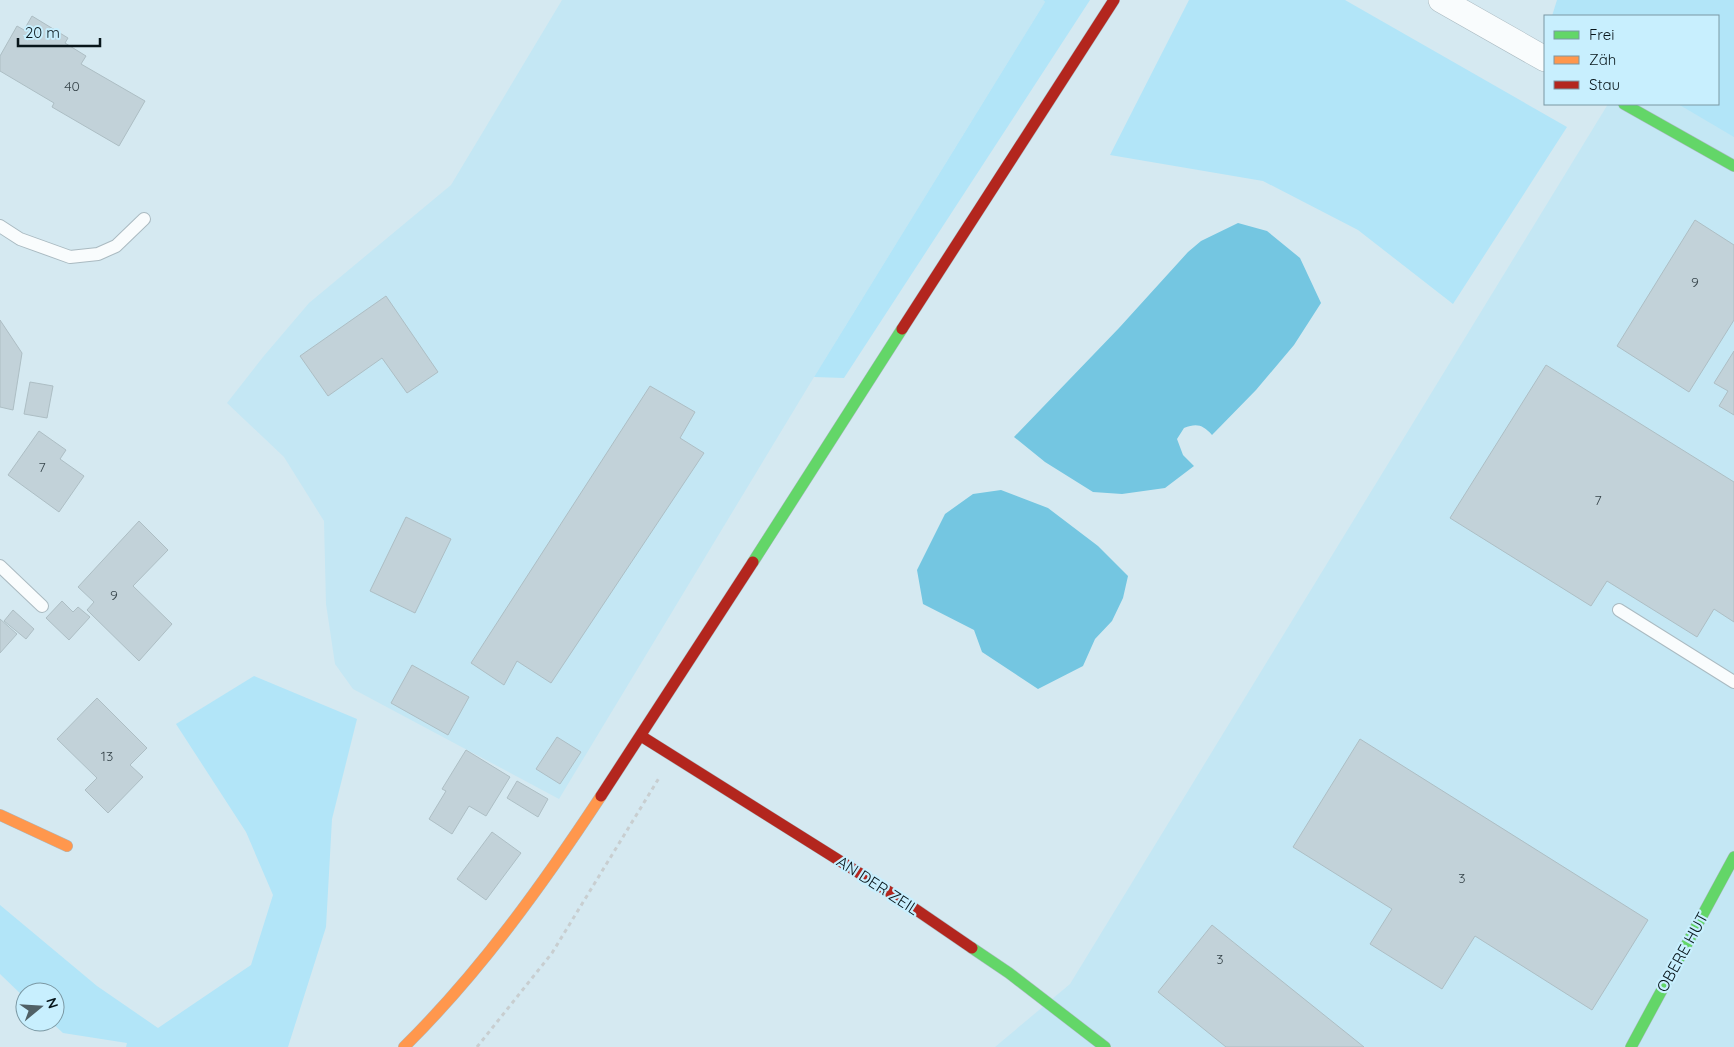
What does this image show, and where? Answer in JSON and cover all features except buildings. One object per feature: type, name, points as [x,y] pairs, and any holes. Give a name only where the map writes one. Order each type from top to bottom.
[{"type":"street","points":[[404,1047],[430,1022],[502,936],[559,859],[641,736],[1114,0]]},
{"type":"street","points":[[1440,0],[1544,58]]},
{"type":"street","points":[[1626,105],[1734,166]]},
{"type":"street","name":"AN DER ZEIL","points":[[641,736],[898,898],[1009,973],[1105,1047]]},
{"type":"street","points":[[0,814],[67,846]]},
{"type":"street","name":"OBERE HUT","points":[[1631,1047],[1734,857]]},
{"type":"lane","points":[[0,226],[20,239],[70,257],[98,254],[116,246],[144,219]]},
{"type":"lane","points":[[0,566],[42,606]]},
{"type":"lane","points":[[1619,610],[1734,682]]},
{"type":"path","points":[[477,1047],[552,953],[673,757]]},
{"type":"shaded area","points":[[562,0],[1043,0],[1045,2],[814,377],[559,799],[353,689],[335,664],[326,604],[324,521],[284,457],[227,403],[309,303],[451,185]]},
{"type":"shaded area","points":[[1043,0],[1090,0],[844,378],[814,377],[1045,2]]},
{"type":"shaded area","points":[[1189,0],[1345,0],[1567,127],[1453,304],[1358,230],[1263,181],[1110,155]]},
{"type":"shaded area","points":[[1557,0],[1734,0],[1734,137],[1680,105],[1719,105],[1719,15],[1552,15]]},
{"type":"shaded area","points":[[1607,105],[1690,105],[1734,131],[1734,1047],[995,1047],[1070,984]]},
{"type":"shaded area","points":[[1238,223],[1267,231],[1300,258],[1321,303],[1294,345],[1256,390],[1212,435],[1200,426],[1184,428],[1177,439],[1183,455],[1194,466],[1165,488],[1122,494],[1093,492],[1045,462],[1014,437],[1119,328],[1188,252],[1201,241]]},
{"type":"shaded area","points":[[1001,490],[1048,508],[1098,546],[1128,576],[1123,598],[1112,621],[1095,639],[1083,666],[1038,689],[982,652],[974,630],[923,604],[917,570],[945,514],[973,494]]},
{"type":"shaded area","points":[[254,676],[357,719],[332,819],[326,927],[288,1047],[126,1047],[127,1043],[63,1033],[65,1032],[65,982],[15,982],[15,988],[0,974],[0,905],[97,986],[158,1028],[251,965],[273,895],[246,832],[176,724]]},
{"type":"traffic: fast","points":[[1626,105],[1734,166]]},
{"type":"traffic: fast","points":[[753,562],[902,329]]},
{"type":"traffic: fast","points":[[1631,1047],[1734,857]]},
{"type":"traffic: fast","points":[[972,948],[1009,973],[1105,1047]]},
{"type":"traffic: slow","points":[[404,1047],[459,989],[484,958],[533,894],[601,796]]},
{"type":"traffic: slow","points":[[0,815],[67,846]]},
{"type":"traffic: jam","points":[[902,329],[1114,0]]},
{"type":"traffic: jam","points":[[601,796],[753,562]]},
{"type":"traffic: jam","points":[[641,736],[899,898],[972,948]]}]
